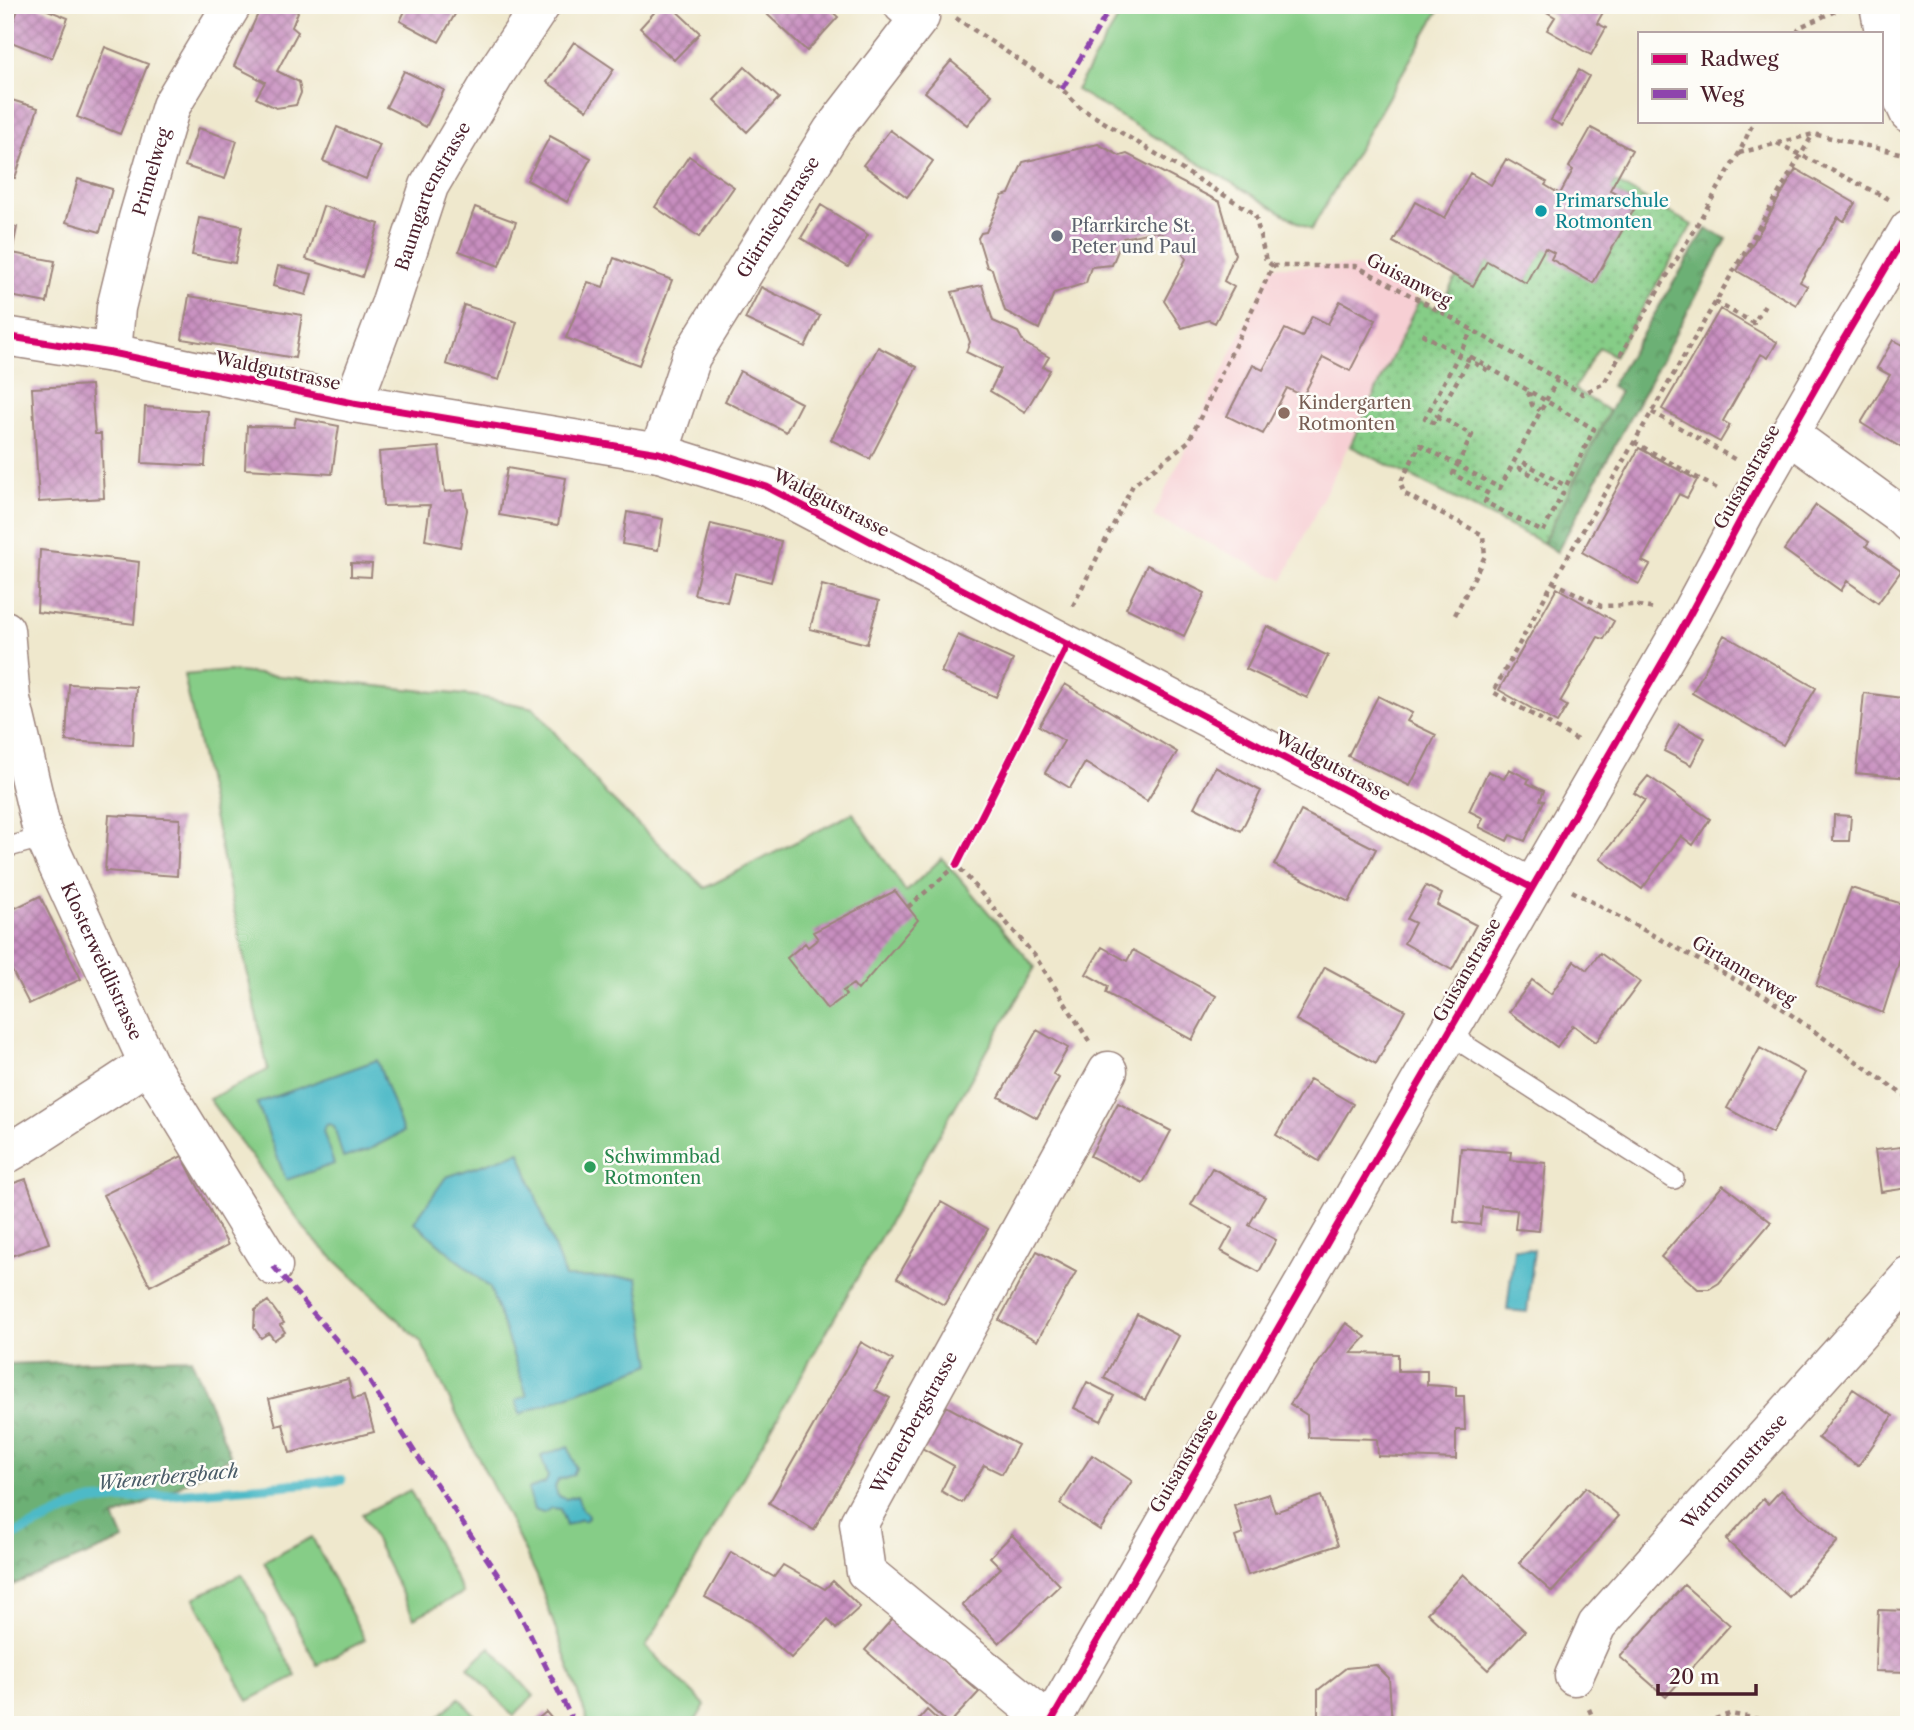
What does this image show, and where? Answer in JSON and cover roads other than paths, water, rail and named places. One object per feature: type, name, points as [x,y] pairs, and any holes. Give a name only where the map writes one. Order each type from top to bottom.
[{"type":"street","name":"Primelweg","points":[[112,354],[116,308],[131,244],[171,106],[232,5]]},
{"type":"street","name":"Baumgartenstrasse","points":[[353,402],[390,305],[429,187],[497,71],[541,5]]},
{"type":"street","points":[[1879,5],[1891,63],[1909,113]]},
{"type":"street","name":"Glärnischstrasse","points":[[659,453],[691,357],[832,131],[911,11]]},
{"type":"street","name":"Guisanstrasse","points":[[1050,1724],[1448,1034],[1549,888],[1689,616],[1904,216]]},
{"type":"street","name":"Waldgutstrasse","points":[[5,336],[112,354],[353,402],[659,453],[766,487],[1549,888]]},
{"type":"street","points":[[1789,434],[1909,523]]},
{"type":"street","name":"Klosterweidlistrasse","points":[[5,630],[11,699],[45,837],[148,1063],[273,1266]]},
{"type":"street","points":[[5,1155],[116,1087],[148,1063]]},
{"type":"street","name":"Wienerbergstrasse","points":[[1050,1724],[866,1572],[859,1523],[1108,1071]]},
{"type":"street","name":"Wartmannstrasse","points":[[1574,1676],[1597,1625],[1909,1277]]},
{"type":"lane","points":[[5,848],[45,837]]},
{"type":"lane","points":[[1448,1034],[1674,1179]]},
{"type":"water","points":[[377,1060],[403,1132],[368,1150],[343,1158],[334,1126],[329,1124],[323,1131],[334,1164],[286,1180],[257,1103]]},
{"type":"water","points":[[520,1152],[565,1277],[637,1278],[651,1364],[520,1414],[516,1400],[527,1396],[490,1288],[414,1222],[446,1177]]},
{"type":"water","points":[[1514,1248],[1534,1250],[1527,1312],[1507,1310]]},
{"type":"water","points":[[568,1446],[576,1468],[573,1475],[558,1480],[555,1487],[558,1496],[566,1499],[577,1496],[588,1518],[566,1526],[560,1509],[552,1508],[543,1513],[534,1510],[528,1489],[545,1483],[548,1477],[541,1456]]},
{"type":"waterway","name":"Wienerbergbach","points":[[5,1539],[86,1502],[341,1480]]},
{"type":"place","name":"Primarschule Rotmonten","points":[[1541,211]]},
{"type":"place","name":"Pfarrkirche St. Peter und Paul","points":[[1057,236]]},
{"type":"place","name":"Kindergarten Rotmonten","points":[[1284,413]]},
{"type":"place","name":"Schwimmbad Rotmonten","points":[[590,1167]]}]
